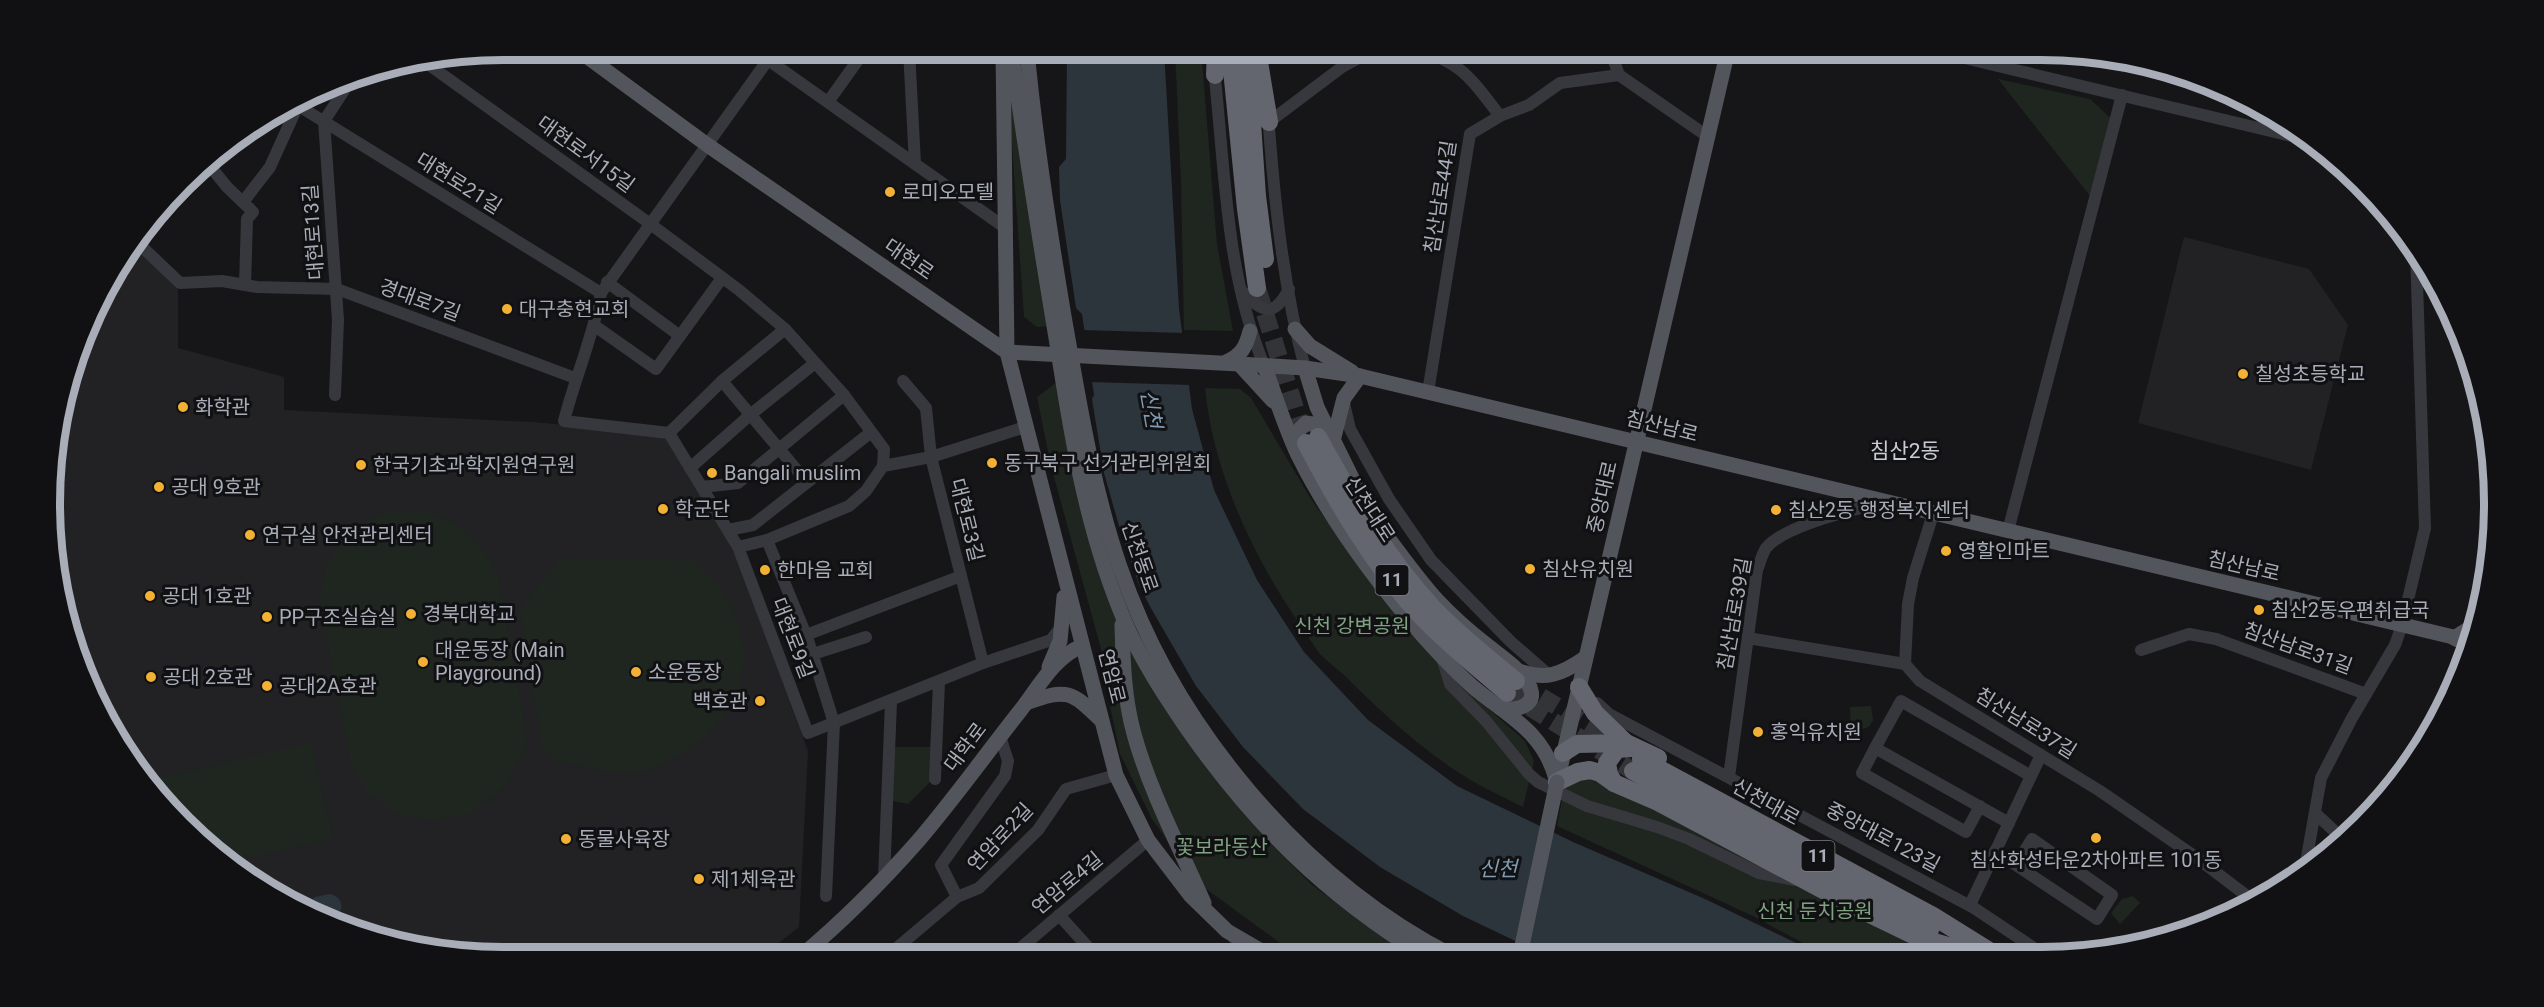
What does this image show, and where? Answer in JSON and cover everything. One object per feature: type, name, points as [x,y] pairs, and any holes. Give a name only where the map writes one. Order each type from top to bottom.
[{"type":"highway","points":[[1214,60],[1215,75]]},
{"type":"highway","points":[[1231,60],[1256,288]]},
{"type":"highway","points":[[1248,60],[1257,196],[1256,288]]},
{"type":"highway","points":[[1259,60],[1269,122]]},
{"type":"highway","name":"신천대로","points":[[1313,441],[1380,542],[1433,607],[1510,688]]},
{"type":"highway","points":[[1579,687],[1595,713],[1634,755]]},
{"type":"highway","points":[[1563,753],[1577,744],[1634,755]]},
{"type":"highway","points":[[1614,783],[1607,763],[1617,749],[1742,800],[1871,884],[1934,916],[1983,947]]},
{"type":"highway","name":"신천대로","points":[[1634,755],[1959,947]]},
{"type":"highway","points":[[1557,782],[1578,772],[1590,770],[1600,773],[1614,783],[1658,802],[1917,937],[1950,947]]},
{"type":"main road","name":"대현로","points":[[592,60],[706,144],[1007,352]]},
{"type":"main road","name":"연암로","points":[[1003,60],[1007,352],[1116,775],[1148,840],[1190,895],[1227,931],[1255,947]]},
{"type":"main road","name":"신천동로","points":[[1012,60],[1030,184],[1079,478],[1102,559],[1175,711],[1226,781],[1290,853],[1356,910],[1412,947]]},
{"type":"main road","name":"신천동로","points":[[1028,60],[1054,255],[1092,473],[1132,619],[1185,702],[1252,795],[1340,882],[1383,914],[1438,947]]},
{"type":"main road","name":"중앙대로","points":[[1522,947],[1563,753],[1726,60]]},
{"type":"main road","points":[[1295,329],[1310,346],[1360,376],[1299,458],[1343,534],[1402,611],[1442,657],[1473,686],[1510,688],[1534,676],[1549,675],[1568,669],[1585,658]]},
{"type":"main road","points":[[1234,360],[1247,344],[1250,332]]},
{"type":"main road","points":[[1007,352],[1234,360],[1264,365],[1278,408]]},
{"type":"main road","points":[[1234,360],[1278,408],[1313,441]]},
{"type":"main road","name":"침산남로","points":[[1264,365],[1360,376],[2462,640]]},
{"type":"main road","points":[[1305,368],[1317,407],[1313,441]]},
{"type":"main road","points":[[1046,677],[1060,641],[1063,626],[1065,582]]},
{"type":"main road","points":[[1132,619],[1122,625],[1123,678],[1134,734],[1153,787],[1207,912]]},
{"type":"main road","points":[[2461,643],[2454,638],[2465,631]]},
{"type":"main road","name":"대학로","points":[[811,947],[855,909],[884,879],[919,840],[1046,677],[1069,651],[1082,646]]},
{"type":"main road","points":[[1510,688],[1552,763],[1557,782]]},
{"type":"main road","points":[[1026,703],[1049,695],[1065,693],[1080,700],[1102,721]]},
{"type":"street","points":[[768,60],[604,288],[595,326],[575,378],[564,422],[669,434],[722,381],[785,329]]},
{"type":"street","points":[[779,60],[828,102],[1007,229]]},
{"type":"street","points":[[828,102],[857,60]]},
{"type":"street","points":[[909,60],[915,164]]},
{"type":"street","points":[[1265,60],[1273,177],[1295,329],[1305,368]]},
{"type":"street","points":[[1269,122],[1354,60]]},
{"type":"street","points":[[1446,60],[1473,81],[1500,116]]},
{"type":"street","points":[[1614,60],[1619,75],[1707,136]]},
{"type":"street","points":[[1973,60],[2286,135]]},
{"type":"street","name":"대현로서15길","points":[[431,67],[650,223],[785,329],[844,395],[884,449],[883,466]]},
{"type":"street","points":[[1215,75],[1225,204],[1256,288],[1257,307],[1269,309],[1282,303],[1289,289]]},
{"type":"street","name":"침산남로44길","points":[[1428,392],[1470,134],[1500,116],[1529,105],[1560,83],[1619,75]]},
{"type":"street","points":[[324,121],[344,90]]},
{"type":"street","points":[[2008,531],[2122,95]]},
{"type":"street","name":"대현로21길","points":[[303,108],[604,288]]},
{"type":"street","name":"대현로21길","points":[[243,202],[270,167],[287,133],[284,130],[291,114]]},
{"type":"street","name":"대현로13길","points":[[324,121],[337,289],[335,395]]},
{"type":"street","points":[[213,169],[253,212],[247,219],[245,285]]},
{"type":"street","name":"경대로7길","points":[[142,247],[180,282],[222,281],[245,285],[337,289],[575,378]]},
{"type":"street","name":"침산남로31길","points":[[2307,857],[2321,778],[2395,645],[2403,625],[2425,528],[2417,269]]},
{"type":"street","points":[[595,326],[656,369],[722,278]]},
{"type":"street","points":[[604,288],[680,336]]},
{"type":"street","points":[[1256,288],[1250,332],[1264,365]]},
{"type":"street","points":[[690,468],[750,415],[815,363]]},
{"type":"street","points":[[722,381],[807,482]]},
{"type":"street","name":"대현로3길","points":[[806,635],[961,576],[931,457],[926,408],[903,381]]},
{"type":"street","points":[[702,487],[738,483],[844,395]]},
{"type":"street","points":[[1344,398],[1350,429],[1389,499],[1431,560],[1511,642],[1549,675]]},
{"type":"street","name":"대현로3길","points":[[883,466],[931,457],[1025,427]]},
{"type":"street","points":[[728,530],[753,525],[870,433]]},
{"type":"street","name":"대현로9길","points":[[669,434],[738,547],[808,733],[891,702],[983,663],[1035,647],[1051,640],[1063,626]]},
{"type":"street","points":[[738,547],[767,540],[849,506],[866,491],[883,466]]},
{"type":"street","name":"침산남로39길","points":[[1728,777],[1757,570],[1766,549],[1783,535],[1807,525],[1883,501]]},
{"type":"street","points":[[1748,638],[1905,664],[1908,604],[1913,578],[1933,514]]},
{"type":"street","points":[[767,540],[806,635]]},
{"type":"street","points":[[961,576],[983,663]]},
{"type":"street","name":"침산남로31길","points":[[2141,650],[2189,634],[2216,639],[2366,694]]},
{"type":"street","name":"대현로9길","points":[[806,635],[834,723]]},
{"type":"street","name":"대현로9길","points":[[813,654],[866,637]]},
{"type":"street","points":[[1035,647],[1043,649],[1051,662]]},
{"type":"street","points":[[1442,657],[1450,684],[1486,721],[1528,774],[1538,782],[1587,806],[1657,826],[1689,839],[1759,873],[1810,882]]},
{"type":"street","name":"침산남로37길","points":[[1905,664],[1920,681],[2100,791],[2247,896]]},
{"type":"street","name":"대학로","points":[[935,779],[939,682]]},
{"type":"street","name":"중앙대로123길","points":[[1579,687],[1609,714],[1970,905],[2033,947]]},
{"type":"street","points":[[1980,806],[1966,832],[1862,773],[1901,701],[2031,776]]},
{"type":"street","points":[[884,879],[891,702]]},
{"type":"street","points":[[826,896],[834,723]]},
{"type":"street","points":[[957,897],[941,865],[1005,777],[1008,761],[1000,736]]},
{"type":"street","points":[[1875,748],[2009,823]]},
{"type":"street","points":[[1970,905],[2041,755]]},
{"type":"street","name":"연암로2길","points":[[898,947],[957,897],[980,888],[1038,830],[1066,789],[1116,775]]},
{"type":"street","points":[[2316,814],[2337,833]]},
{"type":"street","points":[[1995,851],[2016,865],[2097,919],[2112,895],[2032,839],[2016,865]]},
{"type":"street","name":"연암로4길","points":[[1022,947],[1148,840]]},
{"type":"street","points":[[1059,915],[1087,947]]},
{"type":"street","points":[[1227,931],[1242,947]]},
{"type":"shaded area","points":[[2084,63],[2155,75],[2196,89]]},
{"type":"shaded area","name":"칠성초등학교","points":[[2184,237],[2309,269],[2348,325],[2311,470],[2138,423]]},
{"type":"shaded area","name":"경북대학교","points":[[141,249],[178,283],[178,348],[284,377],[284,410],[533,422],[668,435],[703,493],[735,555],[808,751],[799,927],[774,947],[504,947],[474,946],[417,938],[389,932],[334,913],[282,888],[234,855],[190,817],[170,796],[135,750],[106,700],[75,618],[61,533],[61,474],[75,389],[106,307]]},
{"type":"green space","points":[[1175,60],[1202,60],[1217,244],[1233,331],[1184,330]]},
{"type":"green space","points":[[1007,75],[1048,326],[1037,327],[1024,317]]},
{"type":"green space","points":[[1998,79],[2090,99],[2115,122],[2094,201]]},
{"type":"green space","name":"꽃보라동산","points":[[1056,383],[1073,471],[1093,546],[1194,748],[1270,843],[1311,884],[1365,925],[1404,947],[1286,947],[1198,883],[1152,819],[1120,754],[1109,701],[1109,678],[1051,466],[1037,397]]},
{"type":"green space","name":"신천 강변공원","points":[[1205,388],[1240,389],[1251,398],[1311,499],[1374,587],[1459,683],[1525,741],[1534,761],[1523,807],[1474,782],[1439,759],[1390,719],[1317,650],[1282,597],[1237,511],[1216,450]]},
{"type":"green space","points":[[423,511],[448,521],[468,534],[484,552],[498,576],[528,743],[507,784],[471,814],[434,820],[400,815],[369,794],[351,764],[319,598],[327,565],[345,539],[363,523],[385,513]]},
{"type":"green space","name":"소운동장","points":[[562,558],[694,561],[718,586],[732,607],[742,638],[743,661],[740,682],[733,701],[722,719],[707,735],[651,769],[635,773],[604,771],[565,762],[543,751],[519,610]]},
{"type":"green space","points":[[1871,706],[1873,720],[1869,727],[1851,732],[1850,707]]},
{"type":"green space","points":[[311,743],[333,838],[240,860],[190,817],[157,779]]},
{"type":"green space","points":[[894,747],[933,747],[933,779],[908,804],[893,801]]},
{"type":"green space","name":"신천 둔치공원","points":[[1583,771],[1948,947],[1810,947],[1753,916],[1557,826],[1565,784]]},
{"type":"green space","points":[[2133,896],[2140,903],[2120,924],[2111,913],[2122,899]]},
{"type":"water","name":"신천","points":[[1067,60],[1165,60],[1179,309],[1192,409],[1214,490],[1257,580],[1304,652],[1368,720],[1457,786],[1573,842],[1705,899],[1804,947],[1528,947],[1463,916],[1380,867],[1303,809],[1243,747],[1196,686],[1152,610],[1139,585],[1119,526],[1104,473],[1082,314],[1076,308],[1060,200],[1059,167],[1066,159]]},
{"type":"water","points":[[330,894],[335,896],[341,902],[339,914],[311,903],[315,897]]},
{"type":"pier","points":[[1081,330],[1185,333],[1192,385],[1089,382]]},
{"type":"tunnel","points":[[1257,288],[1306,443]]},
{"type":"tunnel","points":[[1518,683],[1623,746]]},
{"type":"tunnel","points":[[1507,693],[1633,771]]},
{"type":"place","name":"로미오모텔","points":[[890,192]]},
{"type":"place","name":"대구충현교회","points":[[507,309]]},
{"type":"place","name":"칠성초등학교","points":[[2243,374]]},
{"type":"place","name":"화학관","points":[[183,407]]},
{"type":"place","name":"동구북구 선거관리위원회","points":[[992,463]]},
{"type":"place","name":"한국기초과학지원연구원","points":[[361,465]]},
{"type":"place","name":"Bangali muslim","points":[[712,473]]},
{"type":"place","name":"공대 9호관","points":[[159,487]]},
{"type":"place","name":"학군단","points":[[663,509]]},
{"type":"place","name":"침산2동 행정복지센터","points":[[1776,510]]},
{"type":"place","name":"연구실 안전관리센터","points":[[250,535]]},
{"type":"place","name":"영할인마트","points":[[1946,551]]},
{"type":"place","name":"침산유치원","points":[[1530,569]]},
{"type":"place","name":"한마음 교회","points":[[765,570]]},
{"type":"place","name":"공대 1호관","points":[[150,596]]},
{"type":"place","name":"침산2동우편취급국","points":[[2259,610]]},
{"type":"place","name":"경북대학교","points":[[411,614]]},
{"type":"place","name":"PP구조실습실","points":[[267,617]]},
{"type":"place","name":"대운동장 (Main Playground)","points":[[423,662]]},
{"type":"place","name":"소운동장","points":[[636,672]]},
{"type":"place","name":"공대 2호관","points":[[151,677]]},
{"type":"place","name":"공대2A호관","points":[[267,686]]},
{"type":"place","name":"백호관","points":[[760,701]]},
{"type":"place","name":"홍익유치원","points":[[1758,732]]},
{"type":"place","name":"침산화성타운2차아파트 101동","points":[[2096,838]]},
{"type":"place","name":"동물사육장","points":[[566,839]]},
{"type":"place","name":"제1체육관","points":[[699,879]]},
{"type":"district","name":"침산2동","points":[[1905,451]]}]
